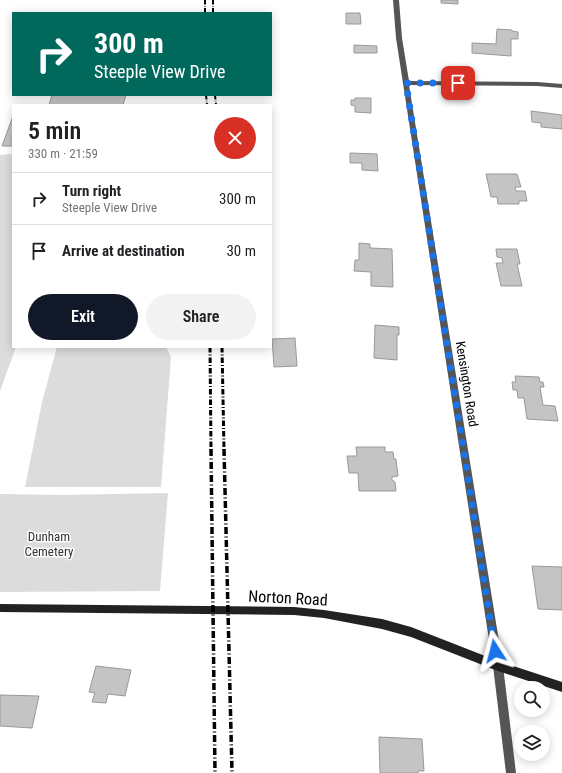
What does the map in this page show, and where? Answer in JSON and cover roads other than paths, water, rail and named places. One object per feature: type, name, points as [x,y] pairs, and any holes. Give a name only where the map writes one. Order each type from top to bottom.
[{"type":"main road","name":"Norton Road","points":[[0,608],[294,611],[354,618],[393,627],[454,648],[498,666],[562,687]]},
{"type":"street","name":"Kensington Road","points":[[396,0],[399,38],[498,666],[511,773]]},
{"type":"street","points":[[406,83],[537,84],[562,86]]},
{"type":"railway","points":[[205,0],[205,12]]},
{"type":"railway","points":[[213,0],[213,12]]},
{"type":"railway","points":[[206,96],[207,104]]},
{"type":"railway","points":[[215,96],[216,104]]},
{"type":"railway","points":[[210,348],[211,450]]},
{"type":"railway","points":[[222,348],[224,450]]},
{"type":"railway","points":[[211,449],[215,773]]},
{"type":"railway","points":[[224,449],[232,773]]},
{"type":"park label","name":"Dunham Cemetery","points":[[49,544]]}]
